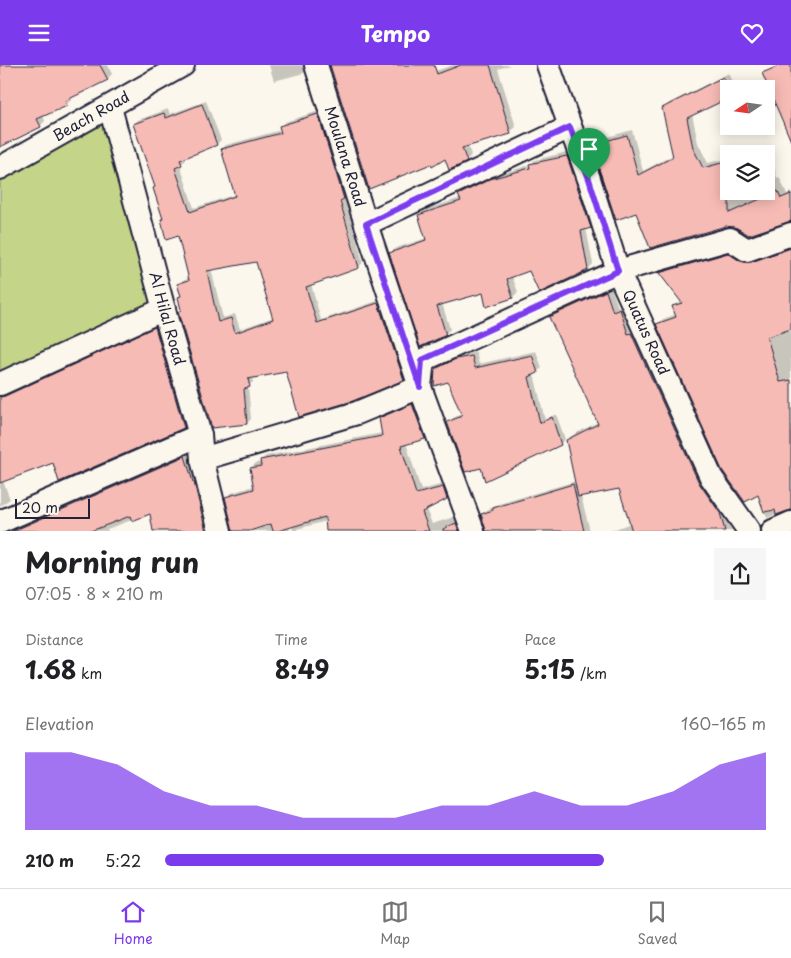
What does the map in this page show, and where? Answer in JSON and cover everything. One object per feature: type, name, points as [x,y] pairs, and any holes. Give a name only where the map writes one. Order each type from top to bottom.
[{"type":"street","name":"Beach Road","points":[[0,168],[183,65]]},
{"type":"street","name":"Moulana Road","points":[[316,65],[420,387],[473,531]]},
{"type":"street","name":"Quatus Road","points":[[548,65],[589,179],[618,271],[711,477],[749,531]]},
{"type":"street","name":"Al Hilal Road","points":[[110,107],[200,435],[202,459],[220,531]]},
{"type":"street","points":[[366,224],[570,127]]},
{"type":"street","points":[[202,459],[357,413],[420,387],[422,360],[618,271],[730,239],[746,250],[791,234]]},
{"type":"street","points":[[0,384],[164,309]]},
{"type":"street","points":[[0,522],[200,435]]},
{"type":"street","points":[[773,531],[791,523]]},
{"type":"green space","points":[[110,107],[164,309],[0,384],[0,168]]},
{"type":"building","points":[[0,65],[100,65],[108,80],[65,101],[67,106],[37,119],[41,127],[0,147]]},
{"type":"building","points":[[330,65],[434,65],[437,74],[461,65],[490,65],[511,134],[462,148],[467,162],[449,170],[445,159],[432,167],[431,164],[369,189]]},
{"type":"building","points":[[781,65],[791,65],[791,141],[775,103],[775,80],[765,80],[762,73]]},
{"type":"building","points":[[723,77],[724,80],[720,80],[720,102],[687,118],[693,148],[703,168],[720,163],[720,200],[729,200],[729,213],[758,200],[775,200],[775,192],[778,191],[781,198],[791,194],[791,221],[749,235],[737,228],[726,226],[650,248],[636,213],[616,220],[591,145],[627,135],[638,175],[673,157],[662,108]]},
{"type":"building","points":[[202,104],[217,145],[180,160],[182,165],[175,168],[190,212],[235,196],[221,149],[281,133],[279,126],[318,114],[344,199],[340,201],[359,268],[306,287],[317,323],[378,303],[404,380],[353,401],[299,417],[286,372],[248,379],[250,387],[244,389],[247,424],[212,428],[178,312],[181,310],[178,297],[181,296],[177,284],[189,280],[178,236],[166,240],[161,219],[163,219],[153,188],[155,187],[133,124],[164,113],[166,118]],"holes":[[[256,262],[273,319],[235,333],[231,318],[218,322],[207,271]]]},
{"type":"building","points":[[567,156],[591,228],[581,231],[588,270],[539,293],[529,271],[507,279],[513,298],[486,307],[483,293],[437,306],[446,335],[420,347],[389,253],[426,240],[418,215],[461,201],[458,195],[490,179],[530,168],[529,164]]},
{"type":"building","points":[[791,248],[791,329],[767,337],[780,382],[791,380],[791,510],[776,515],[775,510],[764,512],[758,495],[745,502],[722,470],[656,324],[676,317],[672,306],[682,303],[659,273],[728,253],[740,261],[751,262]]},
{"type":"building","points":[[606,291],[613,312],[620,309],[628,334],[631,333],[699,483],[720,513],[725,531],[632,531],[619,489],[578,497],[566,440],[598,424],[549,317]]},
{"type":"building","points":[[155,327],[184,428],[59,482],[53,463],[0,483],[0,397]]},
{"type":"building","points":[[532,355],[538,373],[529,377],[540,423],[552,417],[561,445],[485,481],[481,468],[465,472],[447,422],[462,416],[448,382],[434,386],[435,369],[456,359],[472,356],[475,368]]},
{"type":"building","points":[[412,404],[425,439],[401,446],[416,494],[443,487],[447,499],[422,512],[429,531],[326,531],[325,517],[278,531],[273,531],[271,524],[250,531],[233,531],[225,497],[254,489],[250,468],[261,466],[260,460],[382,436],[379,418]]},
{"type":"building","points":[[185,456],[194,482],[206,531],[153,531],[150,514],[132,521],[130,516],[91,531],[13,531]]},
{"type":"building","points":[[573,484],[584,531],[486,531],[481,514],[493,510],[493,508]]},
{"type":"building","points":[[456,523],[459,531],[443,531],[443,529]]},
{"type":"route","points":[[570,127],[589,179],[618,271],[422,360],[420,387],[366,224],[570,127]]}]
